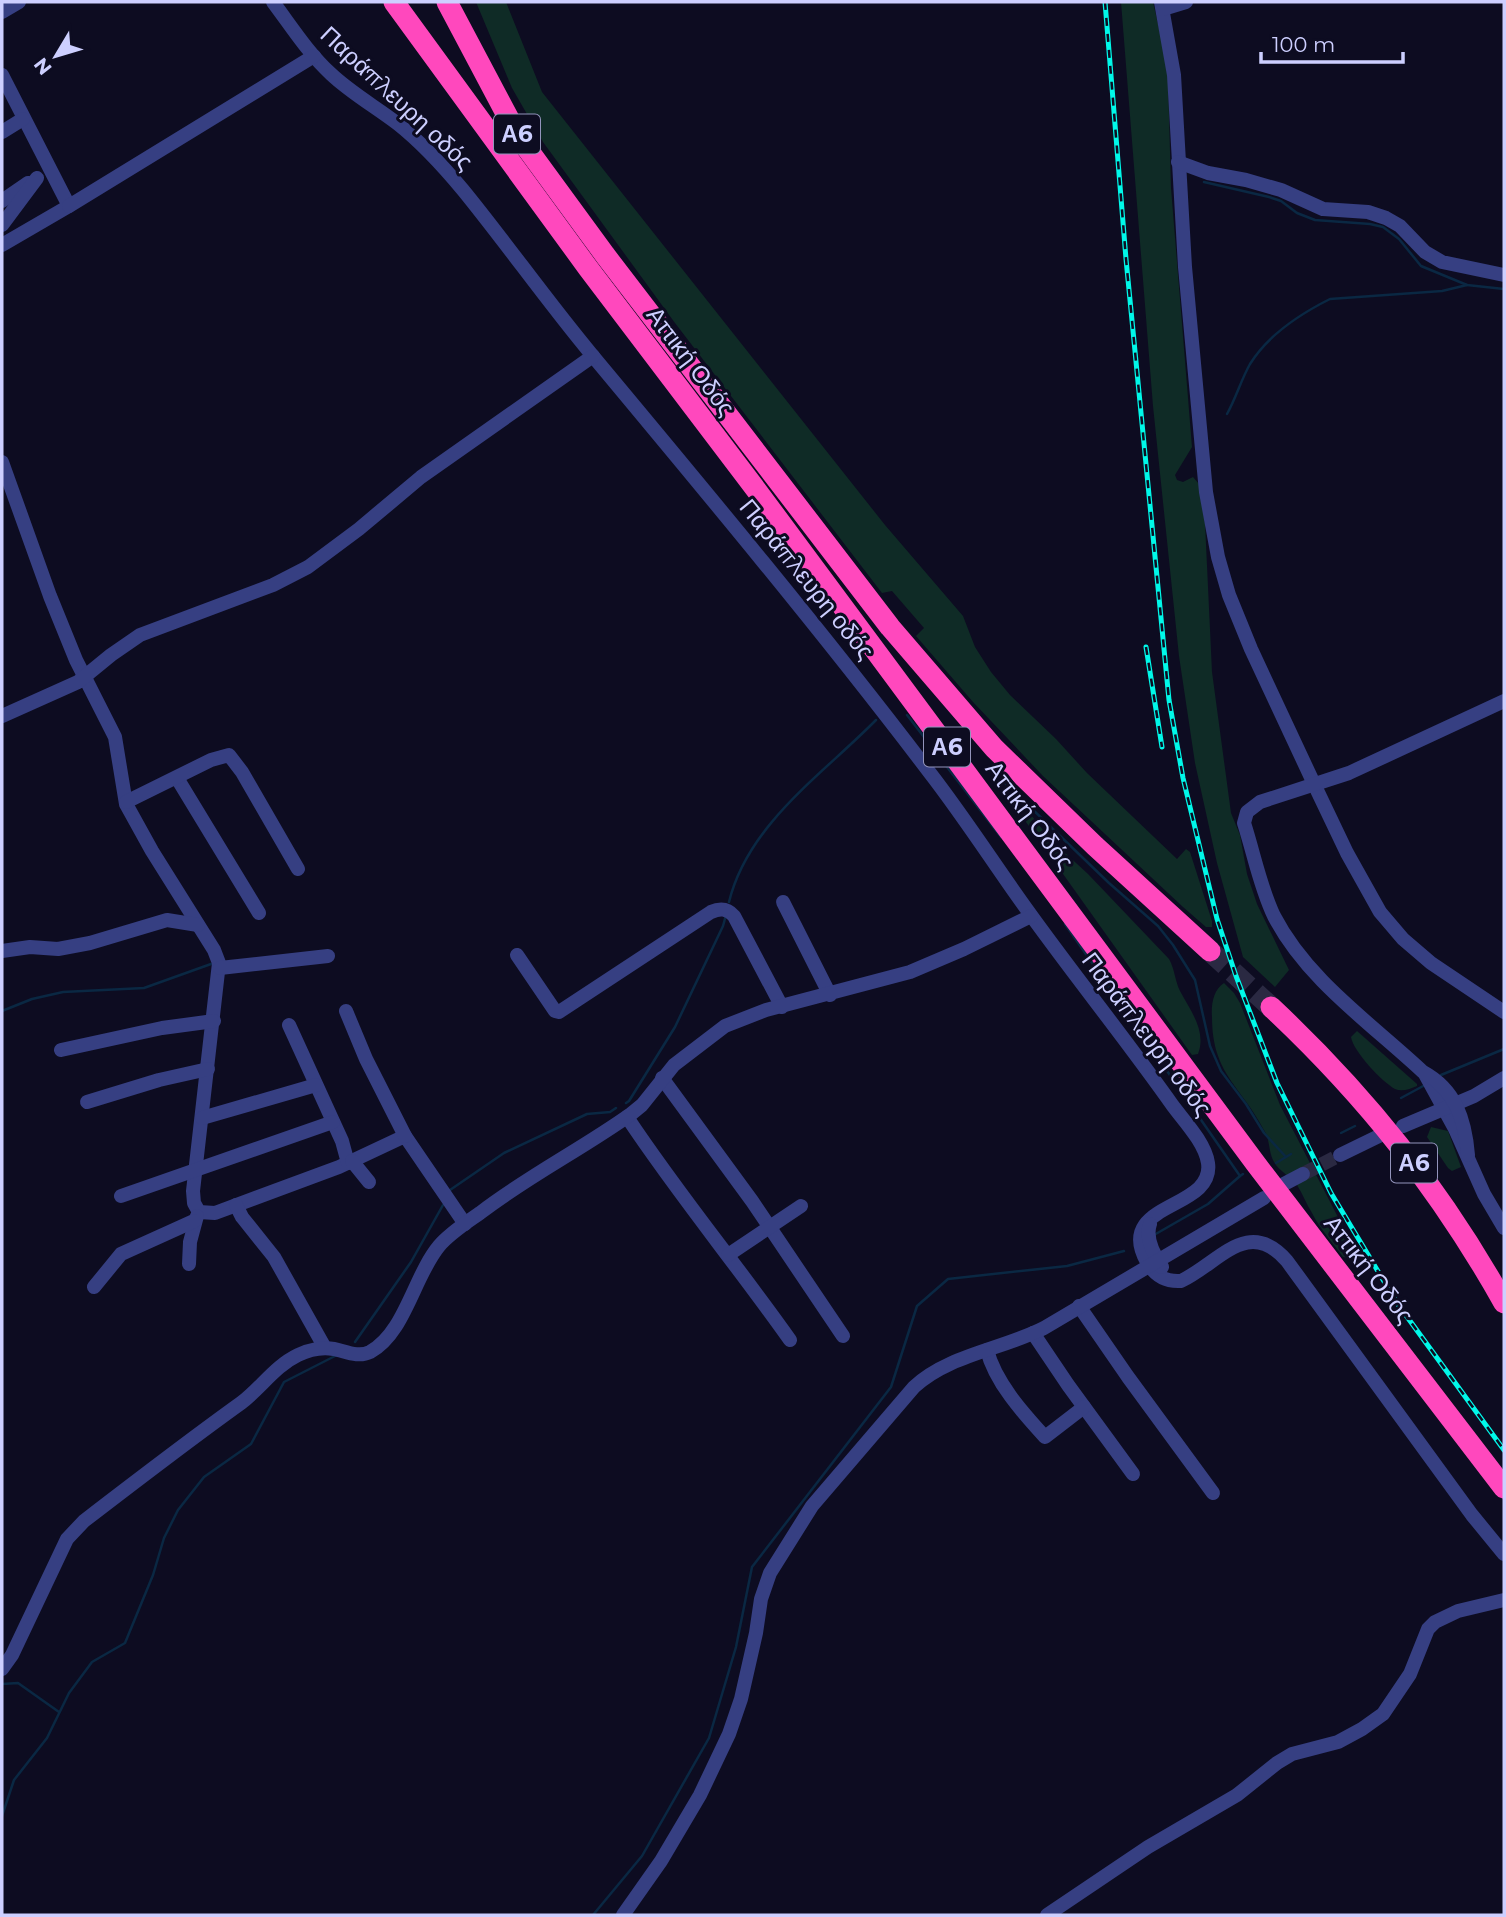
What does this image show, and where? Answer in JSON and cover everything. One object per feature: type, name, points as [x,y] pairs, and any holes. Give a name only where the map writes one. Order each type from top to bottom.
[{"type":"highway","name":"Αττική Οδός","points":[[394,2],[587,268],[766,502],[1264,1174],[1504,1488]]},
{"type":"highway","name":"Αττική Οδός","points":[[447,2],[518,136],[605,255],[890,627],[994,748],[1104,855],[1210,951]]},
{"type":"highway","name":"Α6","points":[[1271,1007],[1363,1101],[1431,1185],[1465,1235],[1504,1303]]},
{"type":"street","points":[[2,12],[19,2]]},
{"type":"street","name":"Παράπλευρη οδός","points":[[273,2],[332,75],[428,150],[462,189],[593,356],[833,647],[934,778],[1031,916],[1152,1076],[1205,1153],[1208,1164],[1205,1181],[1193,1193],[1155,1215],[1144,1226],[1139,1240],[1153,1262]]},
{"type":"street","points":[[1186,2],[1162,5],[1174,75],[1185,267],[1206,492],[1229,594],[1251,649],[1315,786],[1347,853],[1380,912],[1403,939],[1431,963],[1504,1013]]},
{"type":"street","points":[[2,245],[314,56]]},
{"type":"street","points":[[2,75],[69,206]]},
{"type":"street","points":[[2,132],[23,119]]},
{"type":"street","points":[[1178,162],[1208,173],[1281,190],[1324,209],[1368,212],[1386,218],[1399,226],[1425,252],[1442,262],[1504,275]]},
{"type":"street","points":[[2,201],[50,169]]},
{"type":"street","points":[[2,225],[37,178]]},
{"type":"street","points":[[2,716],[78,682],[140,635],[273,585],[308,567],[421,477],[593,356]]},
{"type":"street","points":[[2,462],[50,596],[84,675],[115,737],[126,802],[152,851],[214,950],[220,968],[193,1191],[197,1217],[188,1264]]},
{"type":"street","points":[[1504,701],[1381,759],[1315,786],[1260,802],[1247,812],[1244,823],[1264,893],[1283,931],[1302,958],[1423,1072],[1450,1106],[1484,1194],[1504,1228]]},
{"type":"street","points":[[126,802],[223,755],[234,760],[298,869]]},
{"type":"street","points":[[177,778],[259,913]]},
{"type":"street","points":[[783,902],[830,995]]},
{"type":"street","points":[[517,955],[555,1011],[559,1012],[711,912],[724,909],[734,916],[782,1007]]},
{"type":"street","points":[[2,1669],[12,1655],[67,1539],[84,1521],[243,1401],[282,1365],[303,1353],[325,1348],[353,1354],[365,1353],[386,1340],[419,1277],[439,1246],[531,1176],[627,1117],[642,1105],[662,1078],[694,1048],[725,1026],[766,1010],[830,995],[920,968],[1031,916]]},
{"type":"street","points":[[2,951],[30,947],[58,949],[90,943],[167,920],[198,925]]},
{"type":"street","points":[[220,968],[328,956]]},
{"type":"street","points":[[346,1011],[376,1080],[405,1136],[465,1224]]},
{"type":"street","points":[[61,1050],[162,1028],[214,1021]]},
{"type":"street","points":[[289,1026],[350,1162],[369,1182]]},
{"type":"street","points":[[88,1102],[159,1080],[208,1069]]},
{"type":"street","points":[[1403,1126],[1450,1106],[1504,1077]]},
{"type":"street","points":[[662,1078],[770,1226],[844,1336]]},
{"type":"street","points":[[202,1118],[316,1085]]},
{"type":"street","points":[[627,1117],[790,1339]]},
{"type":"street","points":[[121,1196],[333,1122]]},
{"type":"street","points":[[94,1287],[121,1254],[197,1217],[215,1213],[350,1162],[405,1136]]},
{"type":"street","points":[[1340,1155],[1379,1136]]},
{"type":"street","points":[[1284,1184],[1303,1174]]},
{"type":"street","points":[[622,1915],[660,1861],[712,1772],[729,1734],[741,1699],[764,1587],[770,1573],[812,1506],[924,1377],[1033,1333],[1264,1198]]},
{"type":"street","points":[[236,1205],[242,1217],[274,1256],[325,1348]]},
{"type":"street","points":[[728,1255],[801,1206]]},
{"type":"street","points":[[1153,1262],[1161,1279],[1181,1281],[1242,1243],[1261,1241],[1275,1248],[1472,1515],[1504,1554]]},
{"type":"street","points":[[1079,1306],[1213,1493]]},
{"type":"street","points":[[1033,1333],[1133,1474]]},
{"type":"street","points":[[987,1350],[992,1366],[1003,1383],[1045,1437],[1084,1407]]},
{"type":"street","points":[[1047,1915],[1148,1847],[1237,1794],[1292,1754],[1323,1748],[1362,1729],[1382,1714],[1410,1674],[1428,1629],[1447,1616],[1504,1600]]},
{"type":"green space","points":[[476,2],[506,2],[542,92],[885,525],[963,616],[975,647],[1010,695],[1177,859],[1186,849],[1190,852],[1212,927],[1206,927],[1183,907],[1043,776],[973,702],[916,636],[924,628],[892,591],[882,593],[675,323],[543,142],[512,88]]},
{"type":"green space","points":[[1121,2],[1153,2],[1163,46],[1168,79],[1171,188],[1192,447],[1175,475],[1177,480],[1183,482],[1193,477],[1199,484],[1205,523],[1212,672],[1231,813],[1240,835],[1247,874],[1257,904],[1289,970],[1275,987],[1243,957],[1217,863],[1195,763],[1179,656],[1153,406]]},
{"type":"green space","points":[[1025,812],[1031,815],[1051,840],[1088,874],[1169,959],[1178,987],[1199,1029],[1198,1054],[1192,1055],[1026,822],[1023,815]]},
{"type":"green space","points":[[1224,983],[1240,1003],[1280,1105],[1356,1252],[1350,1258],[1343,1257],[1319,1225],[1297,1185],[1274,1162],[1265,1132],[1223,1067],[1213,1037],[1212,1003]]},
{"type":"green space","points":[[1357,1031],[1417,1086],[1398,1090],[1383,1080],[1362,1058],[1353,1043],[1351,1037]]},
{"type":"green space","points":[[1431,1127],[1448,1131],[1461,1167],[1452,1171],[1448,1168],[1427,1137]]},
{"type":"waterway","points":[[1204,182],[1281,201],[1297,213],[1315,220],[1383,227],[1399,239],[1421,266],[1467,285],[1504,289]]},
{"type":"waterway","points":[[1227,414],[1257,353],[1286,326],[1330,299],[1442,291],[1467,285]]},
{"type":"waterway","points":[[907,715],[1001,837]]},
{"type":"waterway","points":[[729,902],[739,874],[770,824],[876,720]]},
{"type":"waterway","points":[[1004,782],[1158,926],[1173,945],[1195,980],[1210,1046],[1221,1071],[1264,1133],[1286,1157]]},
{"type":"waterway","points":[[626,1103],[675,1027],[726,915]]},
{"type":"waterway","points":[[1065,924],[1240,1176],[1243,1174]]},
{"type":"waterway","points":[[2,1011],[32,999],[63,992],[144,988],[211,964]]},
{"type":"waterway","points":[[1441,1075],[1504,1049]]},
{"type":"waterway","points":[[1401,1098],[1425,1085]]},
{"type":"waterway","points":[[450,1190],[504,1153],[587,1114],[610,1112],[616,1108]]},
{"type":"waterway","points":[[1341,1133],[1355,1126]]},
{"type":"waterway","points":[[1276,1163],[1291,1154]]},
{"type":"waterway","points":[[1154,1235],[1208,1204],[1240,1176]]},
{"type":"waterway","points":[[355,1342],[411,1262],[443,1205]]},
{"type":"waterway","points":[[593,1915],[642,1856],[709,1738],[736,1647],[752,1567],[891,1387],[917,1306],[948,1279],[1067,1266],[1124,1251]]},
{"type":"waterway","points":[[2,1816],[14,1780],[47,1738],[69,1693],[92,1662],[125,1643],[153,1575],[164,1538],[178,1510],[204,1477],[251,1444],[284,1382],[337,1355]]},
{"type":"waterway","points":[[2,1684],[18,1683],[59,1712]]},
{"type":"tunnel","points":[[1210,951],[1271,1007]]},
{"type":"tunnel","points":[[1303,1174],[1340,1155]]},
{"type":"railway","points":[[1105,2],[1126,259],[1169,700],[1183,778],[1217,919],[1277,1083],[1331,1193],[1397,1303],[1504,1450]]},
{"type":"railway","points":[[1146,647],[1162,747]]}]
